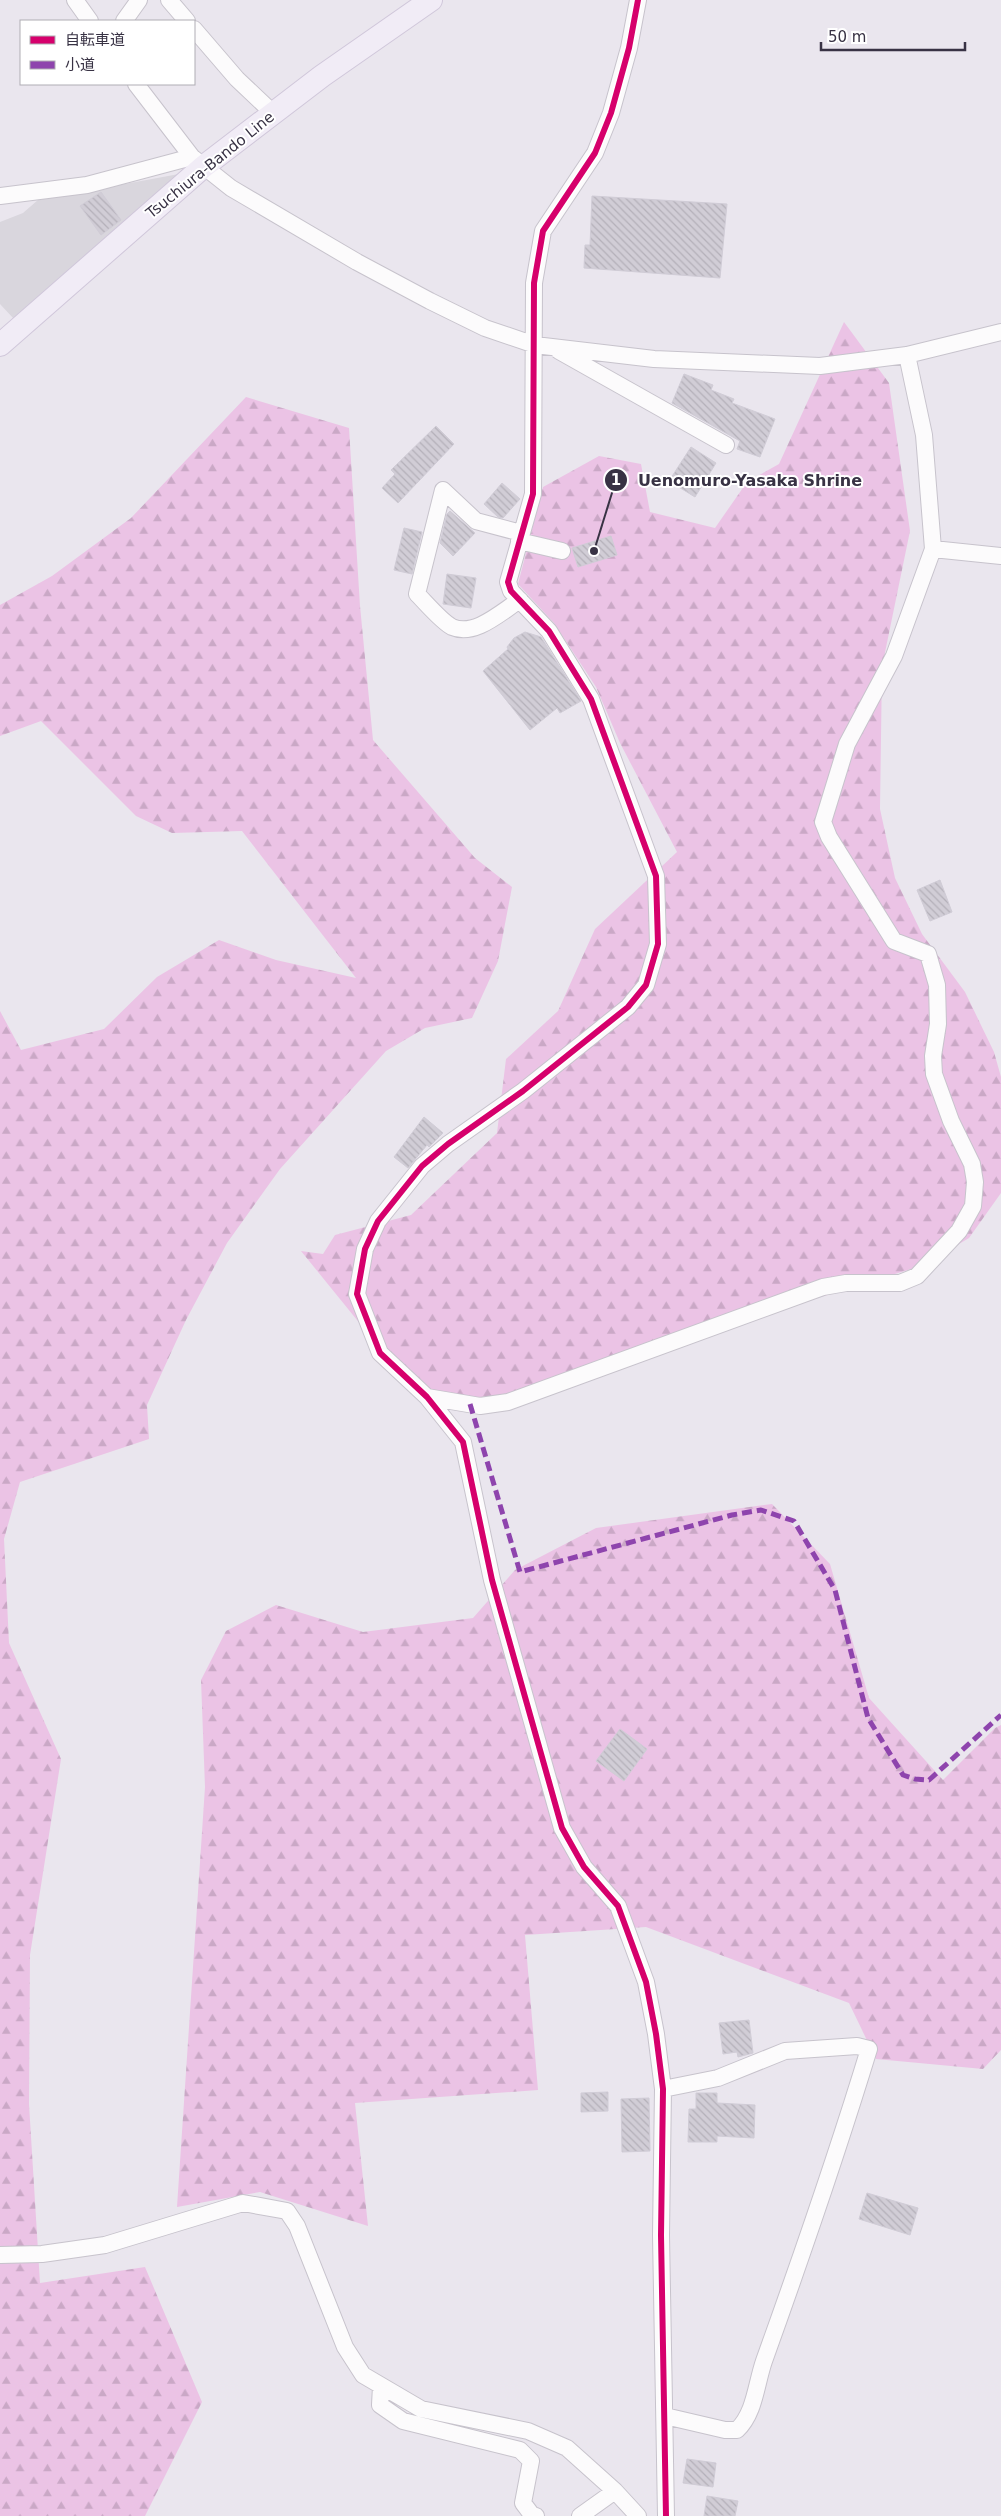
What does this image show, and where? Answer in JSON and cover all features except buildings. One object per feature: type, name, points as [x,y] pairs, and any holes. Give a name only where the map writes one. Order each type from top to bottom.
[{"type":"main road","name":"Tsuchiura-Bando Line","points":[[0,345],[198,162],[273,113],[431,0]]},
{"type":"street","points":[[75,0],[89,20]]},
{"type":"street","points":[[125,20],[138,0]]},
{"type":"street","points":[[169,0],[186,20]]},
{"type":"street","points":[[638,0],[629,48],[611,113],[595,153],[543,231],[534,283],[533,494],[508,582],[511,591],[550,631],[591,699],[656,876],[658,944],[646,985],[628,1007],[523,1091],[448,1144],[422,1166],[378,1221],[365,1249],[357,1294],[380,1353],[427,1397],[463,1442],[492,1580],[562,1828],[584,1867],[618,1906],[646,1982],[656,2034],[663,2089],[661,2235],[666,2516]]},
{"type":"street","points":[[195,30],[237,79],[273,113]]},
{"type":"street","points":[[137,85],[198,162],[231,188],[357,262],[485,328],[535,345],[654,359],[820,366],[906,355],[1001,332]]},
{"type":"street","points":[[0,196],[88,185],[198,162]]},
{"type":"street","points":[[553,347],[726,445]]},
{"type":"street","points":[[427,1397],[480,1406],[508,1402],[823,1287],[846,1283],[900,1283],[917,1276],[959,1232],[973,1206],[975,1182],[972,1164],[951,1121],[934,1074],[933,1056],[938,1024],[937,984],[928,954],[894,941],[829,837],[823,822],[847,744],[894,656],[933,549],[924,435],[906,355]]},
{"type":"street","points":[[520,600],[472,628],[460,629],[451,626],[417,594],[443,490],[476,521],[562,551]]},
{"type":"street","points":[[933,549],[1001,556]]},
{"type":"street","points":[[663,2089],[718,2078],[785,2051],[857,2046],[869,2049],[847,2121],[760,2371],[748,2417],[737,2430],[725,2430],[665,2416]]},
{"type":"street","points":[[0,2255],[42,2254],[106,2245],[243,2203],[288,2211],[298,2226],[345,2347],[363,2375],[421,2409],[528,2431],[567,2448],[615,2491],[638,2516]]},
{"type":"street","points":[[381,2386],[380,2405],[403,2421],[520,2450],[531,2461],[522,2503],[532,2515],[536,2516]]},
{"type":"street","points":[[580,2516],[615,2491]]},
{"type":"green space","points":[[844,322],[889,383],[910,531],[882,667],[880,809],[895,878],[922,934],[965,992],[994,1052],[1001,1077],[1001,1193],[969,1238],[924,1265],[501,1396],[470,1399],[430,1392],[400,1373],[301,1251],[323,1254],[335,1235],[411,1215],[497,1133],[506,1059],[558,1011],[595,929],[677,852],[620,743],[596,687],[554,623],[518,584],[543,487],[599,456],[641,464],[650,512],[715,528],[747,482],[779,464]]},
{"type":"green space","points":[[246,397],[349,428],[360,606],[373,740],[475,858],[512,887],[498,961],[472,1018],[425,1028],[386,1051],[280,1169],[227,1243],[186,1320],[147,1405],[149,1439],[20,1482],[4,1539],[9,1643],[61,1759],[30,1955],[29,2104],[40,2283],[145,2267],[202,2402],[145,2516],[0,2516],[0,1011],[21,1050],[104,1029],[157,977],[219,940],[276,960],[356,978],[242,831],[172,833],[136,816],[41,721],[0,736],[0,605],[52,576],[131,518]]},
{"type":"green space","points":[[772,1504],[830,1564],[869,1698],[943,1780],[995,1728],[1001,1725],[1001,2050],[983,2069],[876,2059],[849,2003],[646,1927],[525,1935],[538,2090],[355,2103],[368,2226],[260,2192],[177,2207],[205,1787],[201,1680],[226,1631],[276,1605],[363,1632],[473,1618],[515,1570],[596,1528]]},
{"type":"shaded area","points":[[179,174],[14,319],[0,304],[0,222],[23,213],[38,200]]},
{"type":"marked path","points":[[470,1404],[520,1572],[732,1515],[761,1510],[794,1521],[835,1590],[868,1718],[903,1775],[915,1779],[929,1780],[1001,1715]]},
{"type":"cycle path","points":[[638,0],[629,48],[611,113],[595,153],[543,231],[534,283],[533,494],[508,582],[511,591],[549,631],[591,699],[656,876],[658,944],[646,985],[628,1007],[523,1091],[448,1144],[422,1166],[378,1221],[365,1249],[357,1294],[380,1353],[427,1397],[463,1442],[492,1580],[562,1828],[584,1867],[618,1906],[646,1982],[656,2034],[663,2089],[661,2235],[666,2516]]},
{"type":"place","name":"Uenomuro-Yasaka Shrine","points":[[594,551]]}]
